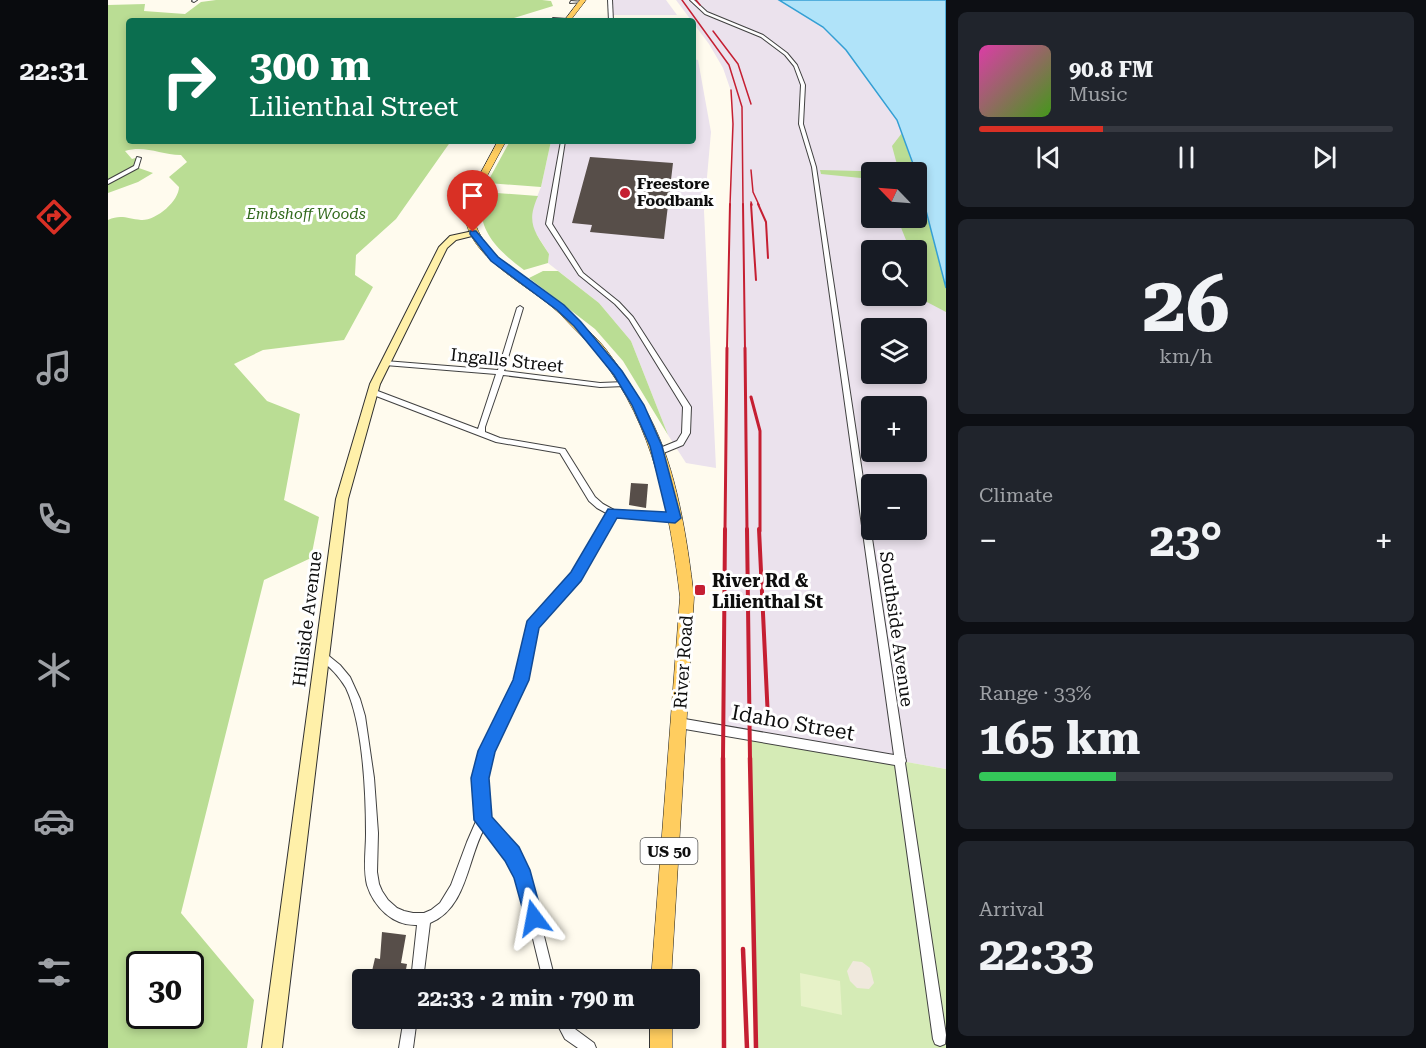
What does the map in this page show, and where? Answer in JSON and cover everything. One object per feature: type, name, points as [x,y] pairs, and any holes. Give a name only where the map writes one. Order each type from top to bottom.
[{"type":"main road","points":[[569,18],[583,1]]},
{"type":"main road","points":[[473,232],[468,210],[470,200],[500,144]]},
{"type":"main road","name":"River Road","points":[[473,232],[495,259],[560,308],[578,324],[605,355],[644,417],[658,452],[675,518],[686,574],[687,597],[663,926],[662,969]]},
{"type":"main road","points":[[661,1029],[661,1048]]},
{"type":"street","points":[[610,0],[611,18]]},
{"type":"street","name":"Southside Avenue","points":[[692,0],[702,11],[770,41],[793,61],[802,78],[801,124],[814,167],[940,1039]]},
{"type":"street","points":[[571,2],[583,1]]},
{"type":"street","points":[[562,144],[549,224],[581,274],[617,303],[631,318],[687,407],[686,433],[680,443],[658,452]]},
{"type":"street","points":[[108,182],[136,167],[139,158]]},
{"type":"street","name":"Hillside Avenue","points":[[272,1048],[342,499],[373,392],[385,363],[443,247],[453,238],[473,232]]},
{"type":"street","points":[[482,434],[481,427],[520,308]]},
{"type":"street","name":"Ingalls Street","points":[[385,363],[500,372],[600,385],[625,384]]},
{"type":"street","points":[[373,392],[510,443],[562,451],[592,499],[613,513],[675,518]]},
{"type":"street","points":[[321,655],[341,672],[351,687],[360,718],[369,779],[374,886],[387,908],[398,915],[424,920],[434,915],[450,899],[469,845],[483,820],[480,778],[486,751],[520,680],[532,625],[576,576],[613,513]]},
{"type":"street","name":"Idaho Street","points":[[679,723],[901,761]]},
{"type":"street","points":[[483,820],[512,854],[523,876],[546,969]]},
{"type":"street","points":[[418,969],[424,920]]},
{"type":"street","points":[[406,1048],[409,1029]]},
{"type":"street","points":[[567,1029],[589,1048]]},
{"type":"shaded area","points":[[610,0],[666,0],[677,15],[611,15]]},
{"type":"shaded area","points":[[676,0],[779,0],[823,27],[846,50],[897,120],[906,141],[912,162],[861,162],[861,228],[927,228],[927,216],[946,288],[946,769],[724,730],[732,94],[723,68],[696,27],[696,18],[690,18]]},
{"type":"shaded area","points":[[696,60],[698,60],[711,132],[704,211],[716,468],[686,463],[668,435],[631,341],[599,303],[548,263],[549,254],[532,227],[532,209],[541,187],[550,144],[696,144]]},
{"type":"shaded area","points":[[853,961],[862,962],[870,968],[874,983],[869,989],[857,988],[850,981],[847,971]]},
{"type":"green space","name":"Embshoff Woods","points":[[216,0],[542,0],[551,1],[553,6],[514,18],[126,18],[126,144],[449,144],[396,219],[356,255],[355,275],[373,287],[344,340],[263,350],[234,364],[267,401],[300,414],[284,500],[319,517],[311,558],[264,580],[181,913],[254,1000],[247,1048],[108,1048],[108,220],[121,217],[141,220],[160,214],[171,204],[178,192],[179,187],[169,177],[187,162],[181,155],[140,149],[125,151],[132,159],[139,157],[136,167],[153,173],[138,182],[108,193],[108,5],[145,4],[144,11],[185,14],[201,2]]},
{"type":"green space","points":[[902,133],[912,162],[896,162],[892,146]]},
{"type":"green space","points":[[508,144],[550,144],[541,187],[487,183]]},
{"type":"green space","points":[[820,170],[861,171],[861,178],[821,174]]},
{"type":"green space","points":[[483,192],[538,196],[532,220],[536,233],[549,254],[548,263],[524,270],[497,246],[490,237],[482,217]]},
{"type":"green space","points":[[927,216],[946,288],[946,312],[927,302],[927,240],[906,240],[901,228],[927,228]]},
{"type":"green space","points":[[543,271],[558,271],[599,303],[631,341],[668,435],[623,361],[595,329],[529,278]]},
{"type":"green space","points":[[749,734],[946,769],[946,1048],[756,1048]]},
{"type":"green space","points":[[800,973],[840,981],[842,1015],[801,1006]]},
{"type":"water","points":[[779,0],[946,0],[946,288],[927,215],[927,162],[912,162],[897,120],[846,50],[823,27]]},
{"type":"building","name":"Freestore Foodbank","points":[[590,157],[673,163],[664,239],[590,232],[592,225],[572,223]]},
{"type":"building","points":[[631,483],[648,484],[646,508],[629,505]]},
{"type":"building","points":[[382,932],[406,935],[401,963],[407,964],[406,969],[372,969],[375,958],[380,959]]},
{"type":"railway","points":[[682,0],[695,18]]},
{"type":"railway","points":[[696,0],[700,5]]},
{"type":"railway","points":[[696,19],[729,65],[742,107],[743,205]]},
{"type":"railway","points":[[713,31],[738,64],[751,104]]},
{"type":"railway","points":[[730,205],[733,124],[731,90]]},
{"type":"railway","points":[[751,170],[753,192],[759,205]]},
{"type":"railway","points":[[727,349],[730,204]]},
{"type":"railway","points":[[743,204],[745,349]]},
{"type":"railway","points":[[751,204],[756,280]]},
{"type":"railway","points":[[758,204],[766,222],[768,258]]},
{"type":"railway","points":[[725,531],[727,348]]},
{"type":"railway","points":[[745,348],[747,531]]},
{"type":"railway","points":[[751,397],[760,431],[760,531]]},
{"type":"railway","points":[[723,759],[725,529]]},
{"type":"railway","points":[[747,529],[750,760]]},
{"type":"railway","points":[[759,529],[768,719]]},
{"type":"railway","points":[[750,758],[756,1048]]},
{"type":"railway","points":[[723,759],[724,1048]]},
{"type":"railway","points":[[743,949],[747,1048]]},
{"type":"place","name":"Freestore Foodbank","points":[[625,193]]},
{"type":"place","name":"River Rd & Lilienthal St","points":[[700,590]]},
{"type":"route","points":[[473,232],[495,259],[560,308],[578,324],[605,355],[644,417],[663,468],[675,518],[613,513],[606,529],[576,576],[532,625],[520,680],[504,718],[486,751],[480,778],[483,820],[512,854],[523,876],[534,918]]}]
